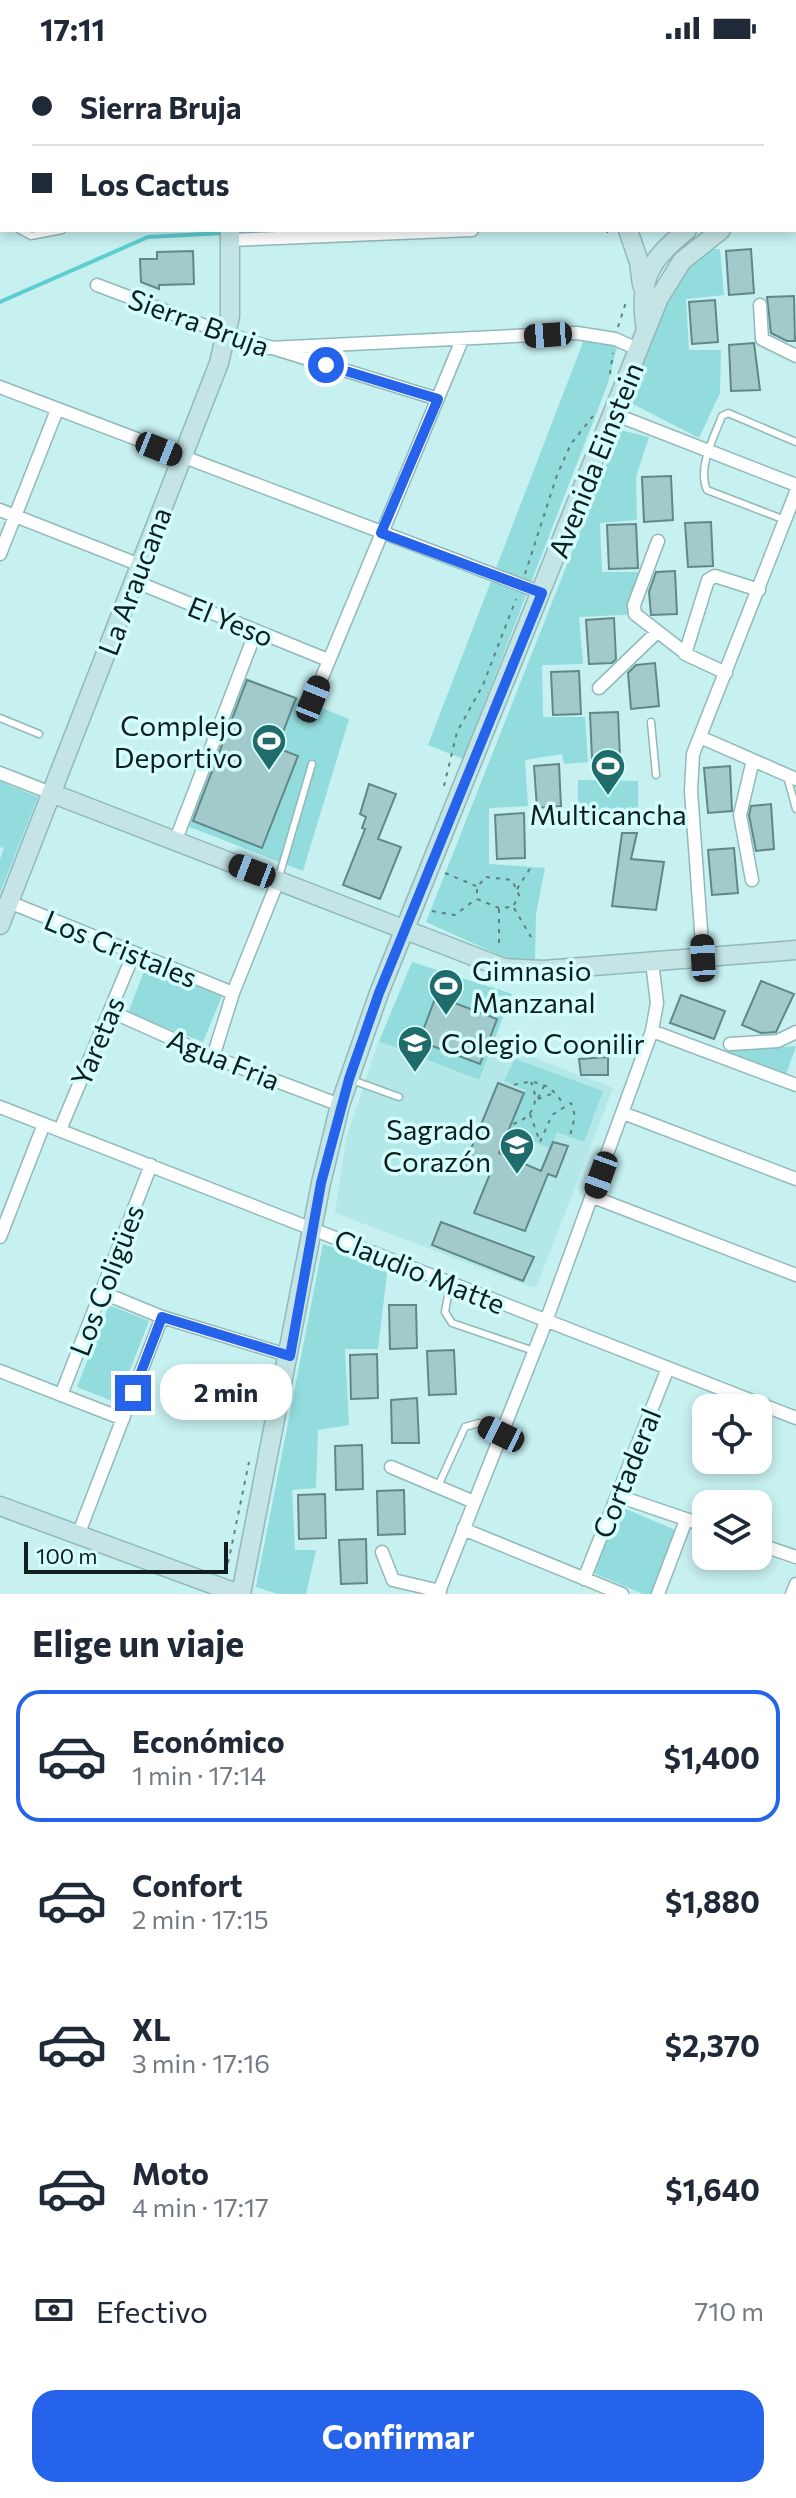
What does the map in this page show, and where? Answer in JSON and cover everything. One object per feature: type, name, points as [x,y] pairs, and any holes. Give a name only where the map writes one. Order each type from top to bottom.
[{"type":"street","points":[[230,235],[375,232]]},
{"type":"street","name":"Avenida Einstein","points":[[629,232],[639,262],[643,342]]},
{"type":"street","points":[[642,287],[664,248],[684,232]]},
{"type":"street","name":"Avenida Einstein","points":[[240,1594],[290,1356],[312,1227],[340,1105],[349,1079],[413,908],[659,298],[682,261],[718,232]]},
{"type":"street","name":"La Araucana","points":[[0,925],[182,459],[227,334],[230,235]]},
{"type":"street","name":"Sierra Bruja","points":[[97,285],[227,334],[438,399]]},
{"type":"street","points":[[760,305],[762,339],[796,356]]},
{"type":"street","points":[[269,348],[577,333],[643,342]]},
{"type":"street","points":[[313,699],[462,340]]},
{"type":"street","points":[[0,387],[182,459],[542,593]]},
{"type":"street","points":[[0,554],[57,410]]},
{"type":"street","points":[[614,414],[796,485]]},
{"type":"street","points":[[703,958],[690,773],[700,737],[796,492]]},
{"type":"street","name":"El Yeso","points":[[0,510],[256,631],[328,660]]},
{"type":"street","points":[[658,541],[634,605],[635,614],[687,656],[726,673]]},
{"type":"street","points":[[684,652],[711,577],[759,590]]},
{"type":"street","points":[[175,842],[256,631]]},
{"type":"street","points":[[599,688],[656,633]]},
{"type":"street","points":[[700,737],[792,778]]},
{"type":"street","points":[[752,880],[740,815],[753,760]]},
{"type":"street","points":[[0,773],[504,968],[544,970],[796,950]]},
{"type":"street","points":[[213,1057],[233,993],[278,881]]},
{"type":"street","name":"Los Cristales","points":[[9,902],[233,993]]},
{"type":"street","name":"Yaretas","points":[[60,1130],[134,953]]},
{"type":"street","points":[[382,1552],[393,1580],[439,1592],[593,1197],[652,1031],[657,1003],[652,962]]},
{"type":"street","name":"Agua Fria","points":[[110,1011],[213,1057],[340,1105]]},
{"type":"street","points":[[652,1031],[796,1085]]},
{"type":"street","points":[[730,1044],[778,1041],[796,1032]]},
{"type":"street","name":"Claudio Matte","points":[[0,1107],[796,1418]]},
{"type":"street","points":[[623,1113],[796,1179]]},
{"type":"street","points":[[0,1237],[44,1124]]},
{"type":"street","name":"Los Coligües","points":[[61,1395],[151,1165]]},
{"type":"street","points":[[593,1197],[796,1275]]},
{"type":"street","points":[[101,1292],[162,1317],[290,1356]]},
{"type":"street","points":[[78,1535],[162,1317]]},
{"type":"street","name":"Cortaderal","points":[[584,1579],[668,1368]]},
{"type":"street","points":[[0,1371],[123,1419]]},
{"type":"street","points":[[391,1467],[474,1502]]},
{"type":"street","points":[[618,1496],[692,1522]]},
{"type":"street","points":[[0,1506],[240,1594]]},
{"type":"street","points":[[658,1594],[686,1520]]},
{"type":"street","points":[[463,1529],[622,1594]]},
{"type":"street","points":[[772,1549],[796,1557]]},
{"type":"street","points":[[792,1594],[796,1584]]},
{"type":"lane","points":[[22,232],[25,235],[43,232]]},
{"type":"lane","points":[[785,520],[707,490],[703,479],[708,451],[722,416],[728,413],[796,442]]},
{"type":"lane","points":[[0,718],[39,734]]},
{"type":"lane","points":[[651,722],[656,775]]},
{"type":"lane","points":[[278,881],[312,764]]},
{"type":"lane","points":[[792,778],[796,809]]},
{"type":"lane","points":[[349,1079],[399,1097]]},
{"type":"lane","points":[[450,1283],[445,1312],[452,1323],[534,1351]]},
{"type":"lane","points":[[438,1486],[465,1427],[479,1423],[501,1434]]},
{"type":"path","points":[[516,890],[531,867]]},
{"type":"path","points":[[430,868],[477,887]]},
{"type":"path","points":[[477,899],[477,887],[486,877],[512,880],[519,895],[513,907]]},
{"type":"path","points":[[477,899],[499,908],[513,907]]},
{"type":"path","points":[[413,908],[455,915],[477,899]]},
{"type":"path","points":[[513,907],[531,937]]},
{"type":"path","points":[[499,908],[499,955],[504,968]]},
{"type":"path","points":[[531,1081],[537,1099]]},
{"type":"path","points":[[514,1085],[531,1081],[545,1084],[564,1105]]},
{"type":"path","points":[[513,1124],[530,1114],[545,1084]]},
{"type":"path","points":[[537,1099],[556,1093]]},
{"type":"path","points":[[530,1114],[540,1142],[552,1115],[571,1103],[575,1110],[570,1136]]},
{"type":"shaded area","points":[[707,249],[720,249],[724,295],[686,299],[689,350],[721,350],[720,393],[699,438],[631,403],[652,335],[678,281]]},
{"type":"shaded area","points":[[585,337],[618,343],[608,383],[463,759],[428,745]]},
{"type":"shaded area","points":[[620,430],[649,437],[636,477],[637,520],[600,523],[602,572],[640,572],[641,614],[579,617],[583,664],[542,665],[543,717],[585,717],[588,762],[564,764],[562,754],[525,760],[528,806],[489,808],[489,864],[545,868],[536,914],[535,960],[517,961],[426,922]]},
{"type":"shaded area","name":"Complejo Deportivo","points":[[242,676],[349,719],[303,871],[185,825]]},
{"type":"shaded area","name":"Multicancha","points":[[578,780],[638,781],[638,815],[578,814]]},
{"type":"shaded area","points":[[0,781],[38,797],[0,893],[0,859],[4,848],[0,847]]},
{"type":"shaded area","name":"Gimnasio Manzanal","points":[[412,962],[512,994],[479,1080],[379,1041]]},
{"type":"shaded area","points":[[146,966],[222,996],[203,1042],[128,1013]]},
{"type":"shaded area","points":[[379,1040],[478,1080],[493,1042],[613,1088],[537,1286],[531,1287],[335,1213],[346,1139]]},
{"type":"shaded area","points":[[796,1046],[785,1078],[724,1055],[726,1051]]},
{"type":"shaded area","points":[[515,1059],[603,1091],[584,1142],[557,1132],[550,1148],[508,1132],[526,1090],[504,1081]]},
{"type":"shaded area","points":[[323,1244],[388,1265],[378,1349],[345,1349],[349,1425],[318,1430],[316,1488],[292,1490],[295,1550],[316,1550],[306,1594],[278,1594],[256,1587]]},
{"type":"shaded area","points":[[109,1305],[149,1321],[117,1403],[77,1387]]},
{"type":"shaded area","points":[[616,1505],[678,1531],[651,1594],[643,1594],[589,1571]]},
{"type":"building","points":[[751,249],[754,293],[729,295],[726,251]]},
{"type":"building","points":[[193,251],[194,284],[159,285],[159,289],[141,282],[140,259],[157,259],[157,252]]},
{"type":"building","points":[[794,296],[795,341],[787,341],[771,333],[767,297]]},
{"type":"building","points":[[715,300],[718,342],[692,344],[689,302]]},
{"type":"building","points":[[754,343],[760,390],[731,391],[729,345]]},
{"type":"building","points":[[671,476],[673,520],[644,522],[642,477]]},
{"type":"building","points":[[711,522],[713,566],[688,567],[685,523]]},
{"type":"building","points":[[636,524],[638,568],[609,569],[607,525]]},
{"type":"building","points":[[675,571],[677,614],[651,615],[649,592],[656,572]]},
{"type":"building","points":[[614,618],[616,659],[612,663],[589,664],[586,620]]},
{"type":"building","points":[[655,663],[659,706],[631,709],[628,673],[636,665]]},
{"type":"building","points":[[579,671],[581,714],[553,715],[551,672]]},
{"type":"building","points":[[247,680],[296,698],[277,748],[298,756],[262,848],[193,821]]},
{"type":"building","points":[[618,712],[620,757],[592,758],[590,713]]},
{"type":"building","points":[[559,764],[561,806],[537,808],[534,766]]},
{"type":"building","points":[[730,766],[732,811],[708,813],[704,768]]},
{"type":"building","points":[[369,784],[396,794],[378,839],[401,847],[380,899],[343,885],[365,829],[362,828],[366,817],[360,814]]},
{"type":"building","points":[[771,804],[774,849],[756,851],[749,815],[751,806]]},
{"type":"building","points":[[524,813],[525,858],[497,859],[495,815]]},
{"type":"building","points":[[622,833],[637,833],[631,859],[664,862],[656,910],[612,906]]},
{"type":"building","points":[[734,848],[738,893],[712,895],[708,850]]},
{"type":"building","points":[[761,981],[794,994],[776,1032],[761,1033],[742,1025]]},
{"type":"building","points":[[681,995],[725,1011],[714,1039],[670,1023]]},
{"type":"building","points":[[436,996],[497,1019],[480,1064],[419,1041]]},
{"type":"building","points":[[608,1057],[608,1075],[581,1075],[579,1059]]},
{"type":"building","points":[[498,1083],[524,1093],[499,1153],[541,1171],[553,1142],[568,1146],[556,1177],[548,1174],[525,1231],[474,1213],[490,1174],[464,1166]]},
{"type":"building","points":[[441,1222],[534,1257],[523,1281],[432,1245]]},
{"type":"building","points":[[389,1305],[416,1305],[417,1348],[390,1349]]},
{"type":"building","points":[[454,1350],[456,1394],[429,1395],[427,1351]]},
{"type":"building","points":[[377,1354],[378,1398],[351,1399],[350,1355]]},
{"type":"building","points":[[417,1398],[419,1443],[392,1443],[391,1400]]},
{"type":"building","points":[[362,1445],[363,1489],[336,1490],[335,1446]]},
{"type":"building","points":[[404,1490],[405,1534],[378,1535],[377,1491]]},
{"type":"building","points":[[325,1494],[326,1538],[299,1539],[298,1495]]},
{"type":"building","points":[[366,1539],[367,1583],[341,1584],[339,1540]]},
{"type":"waterway","points":[[0,302],[148,237],[224,233]]},
{"type":"place","name":"Complejo Deportivo","points":[[269,772]]},
{"type":"place","name":"Multicancha","points":[[608,797]]},
{"type":"place","name":"Gimnasio Manzanal","points":[[446,1017]]},
{"type":"place","name":"Colegio Coonilir","points":[[415,1074]]},
{"type":"place","name":"Sagrado Corazón","points":[[517,1176]]},
{"type":"route","points":[[133,1393],[162,1317],[290,1356],[312,1227],[340,1105],[379,993],[542,593],[381,533],[438,399],[326,365]]}]
